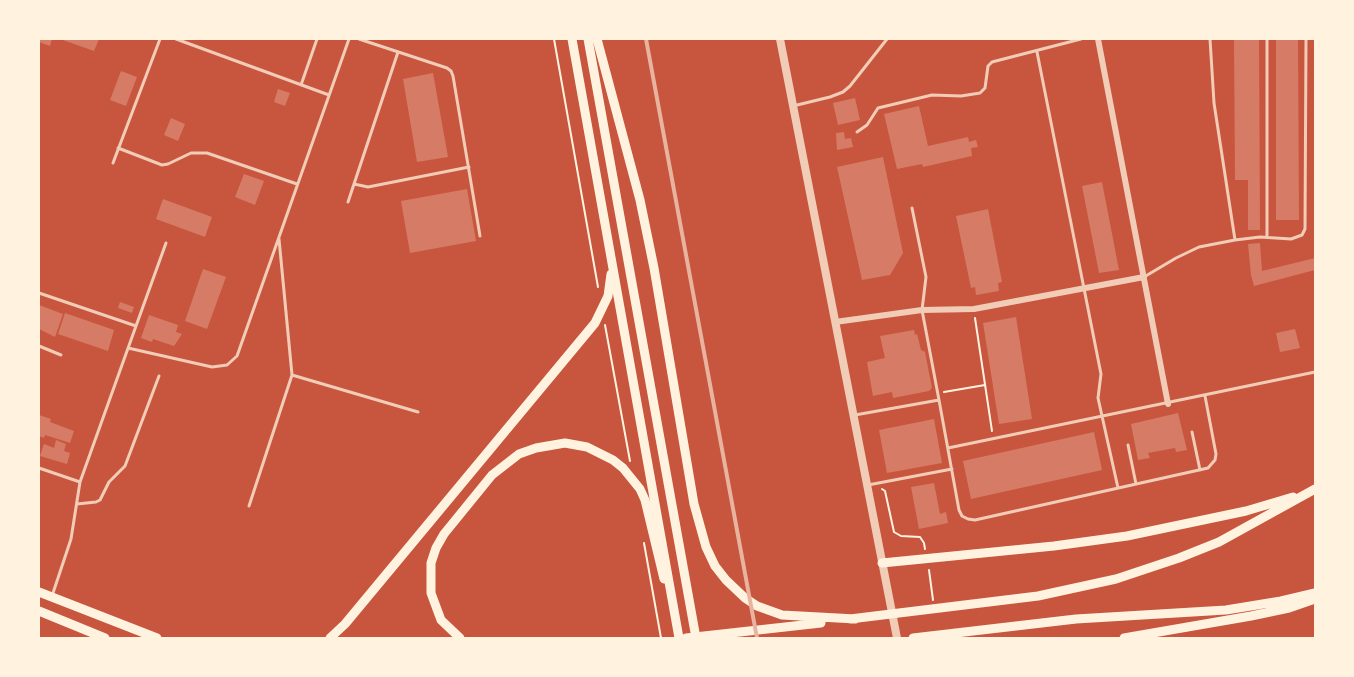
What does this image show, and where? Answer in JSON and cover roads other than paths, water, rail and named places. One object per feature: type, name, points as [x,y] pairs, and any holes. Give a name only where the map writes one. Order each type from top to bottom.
[{"type":"main road","points":[[572,39],[679,638]]},
{"type":"main road","points":[[588,39],[696,638]]},
{"type":"main road","points":[[597,39],[628,152],[654,267],[694,504],[706,547],[715,566],[730,585],[745,598],[770,611],[803,617],[856,619]]},
{"type":"main road","points":[[330,638],[345,624],[595,323],[602,311],[609,288],[612,259]]},
{"type":"main road","points":[[460,638],[448,628],[434,606],[429,579],[431,563],[444,534],[492,475],[519,454],[536,448],[565,443],[598,451],[623,468],[633,480],[645,500],[660,568],[675,614]]},
{"type":"main road","points":[[686,638],[999,602],[1085,587],[1179,558],[1219,542],[1314,490]]},
{"type":"main road","points":[[882,563],[1054,546],[1127,536],[1246,511],[1314,490]]},
{"type":"main road","points":[[39,592],[130,634],[157,638]]},
{"type":"main road","points":[[913,638],[1113,616],[1226,610],[1281,602],[1315,593]]},
{"type":"main road","points":[[1124,638],[1251,616],[1290,608],[1315,599]]},
{"type":"main road","points":[[39,610],[105,638]]},
{"type":"street","points":[[780,39],[853,416],[871,484],[882,563],[897,638]]},
{"type":"street","points":[[1098,39],[1168,404]]},
{"type":"street","points":[[835,322],[922,310],[974,309],[1144,277]]},
{"type":"lane","points":[[113,163],[160,39]]},
{"type":"lane","points":[[177,39],[329,95]]},
{"type":"lane","points":[[301,85],[317,39]]},
{"type":"lane","points":[[128,348],[212,367],[219,367],[233,361],[237,356],[349,39]]},
{"type":"lane","points":[[359,39],[451,71],[480,236]]},
{"type":"lane","points":[[793,106],[843,92],[887,39]]},
{"type":"lane","points":[[856,132],[867,125],[874,112],[883,106],[932,95],[961,96],[980,93],[985,88],[988,66],[992,62],[1081,39]]},
{"type":"lane","points":[[1210,39],[1214,103],[1235,240]]},
{"type":"lane","points":[[1267,39],[1267,237]]},
{"type":"lane","points":[[1144,277],[1189,251],[1235,240],[1267,237],[1297,238],[1302,235],[1305,229],[1306,39]]},
{"type":"lane","points":[[348,202],[398,52]]},
{"type":"lane","points":[[1037,52],[1101,374],[1098,398],[1119,488]]},
{"type":"lane","points":[[118,148],[162,165],[191,153],[207,153],[297,184]]},
{"type":"lane","points":[[354,184],[368,187],[469,167]]},
{"type":"lane","points":[[912,208],[926,277],[922,310],[959,510],[963,516],[975,520],[1208,468],[1215,460],[1205,396]]},
{"type":"lane","points":[[249,506],[292,375],[279,238]]},
{"type":"lane","points":[[52,597],[71,539],[80,482],[166,243]]},
{"type":"lane","points":[[39,293],[136,326]]},
{"type":"lane","points":[[39,346],[61,355]]},
{"type":"lane","points":[[948,448],[1315,372]]},
{"type":"lane","points":[[292,375],[418,412]]},
{"type":"lane","points":[[77,504],[100,500],[109,482],[125,466],[159,376]]},
{"type":"lane","points":[[853,416],[939,400]]},
{"type":"lane","points":[[1192,432],[1200,470]]},
{"type":"lane","points":[[1128,446],[1136,484]]},
{"type":"lane","points":[[39,468],[80,482]]},
{"type":"lane","points":[[871,484],[952,469]]},
{"type":"railway","points":[[646,39],[757,638]]}]
